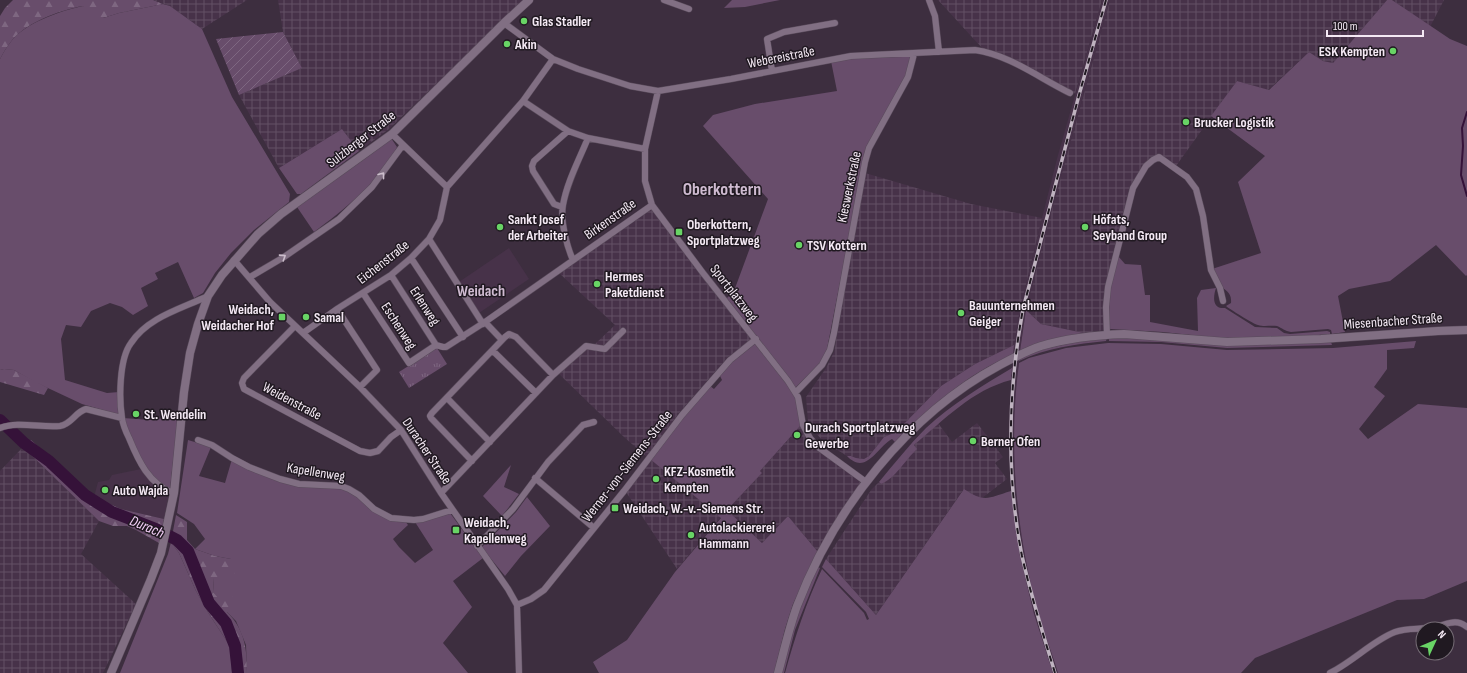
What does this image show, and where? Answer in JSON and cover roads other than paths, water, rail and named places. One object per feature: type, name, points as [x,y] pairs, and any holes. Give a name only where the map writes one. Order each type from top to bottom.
[{"type":"street","name":"Sulzberger Straße","points":[[111,673],[151,579],[163,541],[174,493],[184,392],[190,352],[208,296],[234,260],[258,234],[281,214],[392,134],[529,0]]},
{"type":"street","points":[[664,0],[689,9]]},
{"type":"street","points":[[929,0],[935,16],[939,52]]},
{"type":"street","name":"Webereistraße","points":[[504,23],[553,59],[584,72],[630,86],[658,91],[851,56],[975,50],[989,52],[1008,60],[1070,93]]},
{"type":"street","points":[[772,71],[767,38],[784,32],[835,23]]},
{"type":"street","name":"Kieswerkstraße","points":[[796,392],[822,365],[830,350],[865,162],[869,148],[908,77],[914,54]]},
{"type":"street","name":"Eichenstraße","points":[[303,333],[337,309],[391,275],[411,258],[429,238],[440,220],[447,187],[523,101],[553,59]]},
{"type":"street","name":"Sportplatzweg","points":[[658,91],[645,149],[645,181],[652,205],[796,392],[802,425],[810,438],[818,447],[866,482]]},
{"type":"street","points":[[523,101],[568,131],[588,138],[645,149]]},
{"type":"street","points":[[562,207],[554,204],[532,166],[534,162],[568,131]]},
{"type":"street","points":[[392,134],[447,187]]},
{"type":"street","points":[[573,260],[568,251],[562,207],[566,192],[588,138]]},
{"type":"street","points":[[250,277],[284,257],[339,219],[372,187],[404,145]]},
{"type":"street","points":[[1107,335],[1106,307],[1108,287],[1115,254],[1133,188],[1146,166],[1159,157],[1187,177],[1196,189],[1203,216],[1211,270],[1220,288],[1223,301]]},
{"type":"street","name":"Birkenstraße","points":[[443,348],[484,323],[652,205]]},
{"type":"street","points":[[429,238],[484,323],[502,340]]},
{"type":"street","points":[[411,258],[463,337]]},
{"type":"street","name":"Duracher Straße","points":[[234,260],[270,302],[360,387],[401,430],[452,510],[508,589],[516,605],[519,673]]},
{"type":"street","name":"Erlenweg","points":[[391,275],[436,345],[443,348]]},
{"type":"street","name":"Eschenweg","points":[[364,293],[409,363],[436,345]]},
{"type":"street","points":[[174,493],[162,487],[148,475],[136,455],[122,418],[121,374],[124,358],[130,344],[142,329],[154,321],[208,296]]},
{"type":"street","points":[[337,309],[378,370],[360,387]]},
{"type":"street","name":"Weidenstraße","points":[[295,326],[244,378],[242,383],[244,389],[360,452],[370,453],[378,451],[391,437],[401,430]]},
{"type":"street","name":"Miesenbacher Straße","points":[[778,673],[789,630],[804,588],[820,554],[866,482],[901,441],[936,408],[983,374],[1028,351],[1042,346],[1084,337],[1124,334],[1227,342],[1321,339],[1467,330]]},
{"type":"street","points":[[441,493],[553,375],[586,346],[605,349],[623,331]]},
{"type":"street","points":[[472,461],[431,418],[430,416],[432,413],[509,334],[516,337],[553,375]]},
{"type":"street","name":"Werner-von-Siemens-Straße","points":[[516,605],[531,599],[544,590],[624,491],[682,414],[730,360],[756,339]]},
{"type":"street","points":[[493,350],[536,393]]},
{"type":"street","points":[[447,398],[490,442]]},
{"type":"street","points":[[1,427],[17,425],[65,425],[71,422],[81,410],[86,409],[122,418]]},
{"type":"street","points":[[477,546],[513,509],[548,462],[583,425],[594,422]]},
{"type":"street","name":"Kapellenweg","points":[[198,440],[212,444],[232,458],[249,467],[280,479],[299,484],[341,486],[349,489],[374,509],[391,518],[423,520],[452,510]]},
{"type":"street","points":[[535,478],[594,528]]},
{"type":"street","points":[[1330,673],[1355,659],[1380,639],[1398,631],[1434,627],[1454,622],[1460,622],[1467,627]]},
{"type":"waterway","points":[[1467,112],[1462,128],[1463,146],[1461,175],[1467,196]]},
{"type":"waterway","name":"Durach","points":[[0,420],[24,443],[49,461],[85,495],[112,512],[156,529],[177,540],[188,551],[209,603],[226,623],[235,646],[238,673]]},
{"type":"railway","points":[[1055,673],[1029,586],[1017,526],[1011,464],[1014,370],[1023,309],[1079,95],[1106,0]]},
{"type":"place","name":"Glas Stadler","points":[[524,21]]},
{"type":"place","name":"Akin","points":[[507,44]]},
{"type":"place","name":"ESK Kempten","points":[[1393,51]]},
{"type":"place","name":"Brucker Logistik","points":[[1186,122]]},
{"type":"place","name":"Sankt Josef der Arbeiter","points":[[500,227]]},
{"type":"place","name":"Höfats, Seyband Group","points":[[1085,227]]},
{"type":"place","name":"Oberkottern, Sportplatzweg","points":[[679,232]]},
{"type":"place","name":"TSV Kottern","points":[[799,245]]},
{"type":"place","name":"Hermes Paketdienst","points":[[597,284]]},
{"type":"place","name":"Bauunternehmen Geiger","points":[[961,313]]},
{"type":"place","name":"Weidach, Weidacher Hof","points":[[282,317]]},
{"type":"place","name":"Samal","points":[[306,317]]},
{"type":"place","name":"St. Wendelin","points":[[136,414]]},
{"type":"place","name":"Durach Sportplatzweg Gewerbe","points":[[797,435]]},
{"type":"place","name":"Berner Ofen","points":[[973,441]]},
{"type":"place","name":"KFZ-Kosmetik Kempten","points":[[656,479]]},
{"type":"place","name":"Auto Wajda","points":[[105,490]]},
{"type":"place","name":"Weidach, W.-v.-Siemens Str.","points":[[615,508]]},
{"type":"place","name":"Weidach, Kapellenweg","points":[[456,530]]},
{"type":"place","name":"Autolackiererei Hammann","points":[[691,535]]},
{"type":"district","name":"Oberkottern","points":[[722,189]]},
{"type":"district","name":"Weidach","points":[[481,291]]}]
